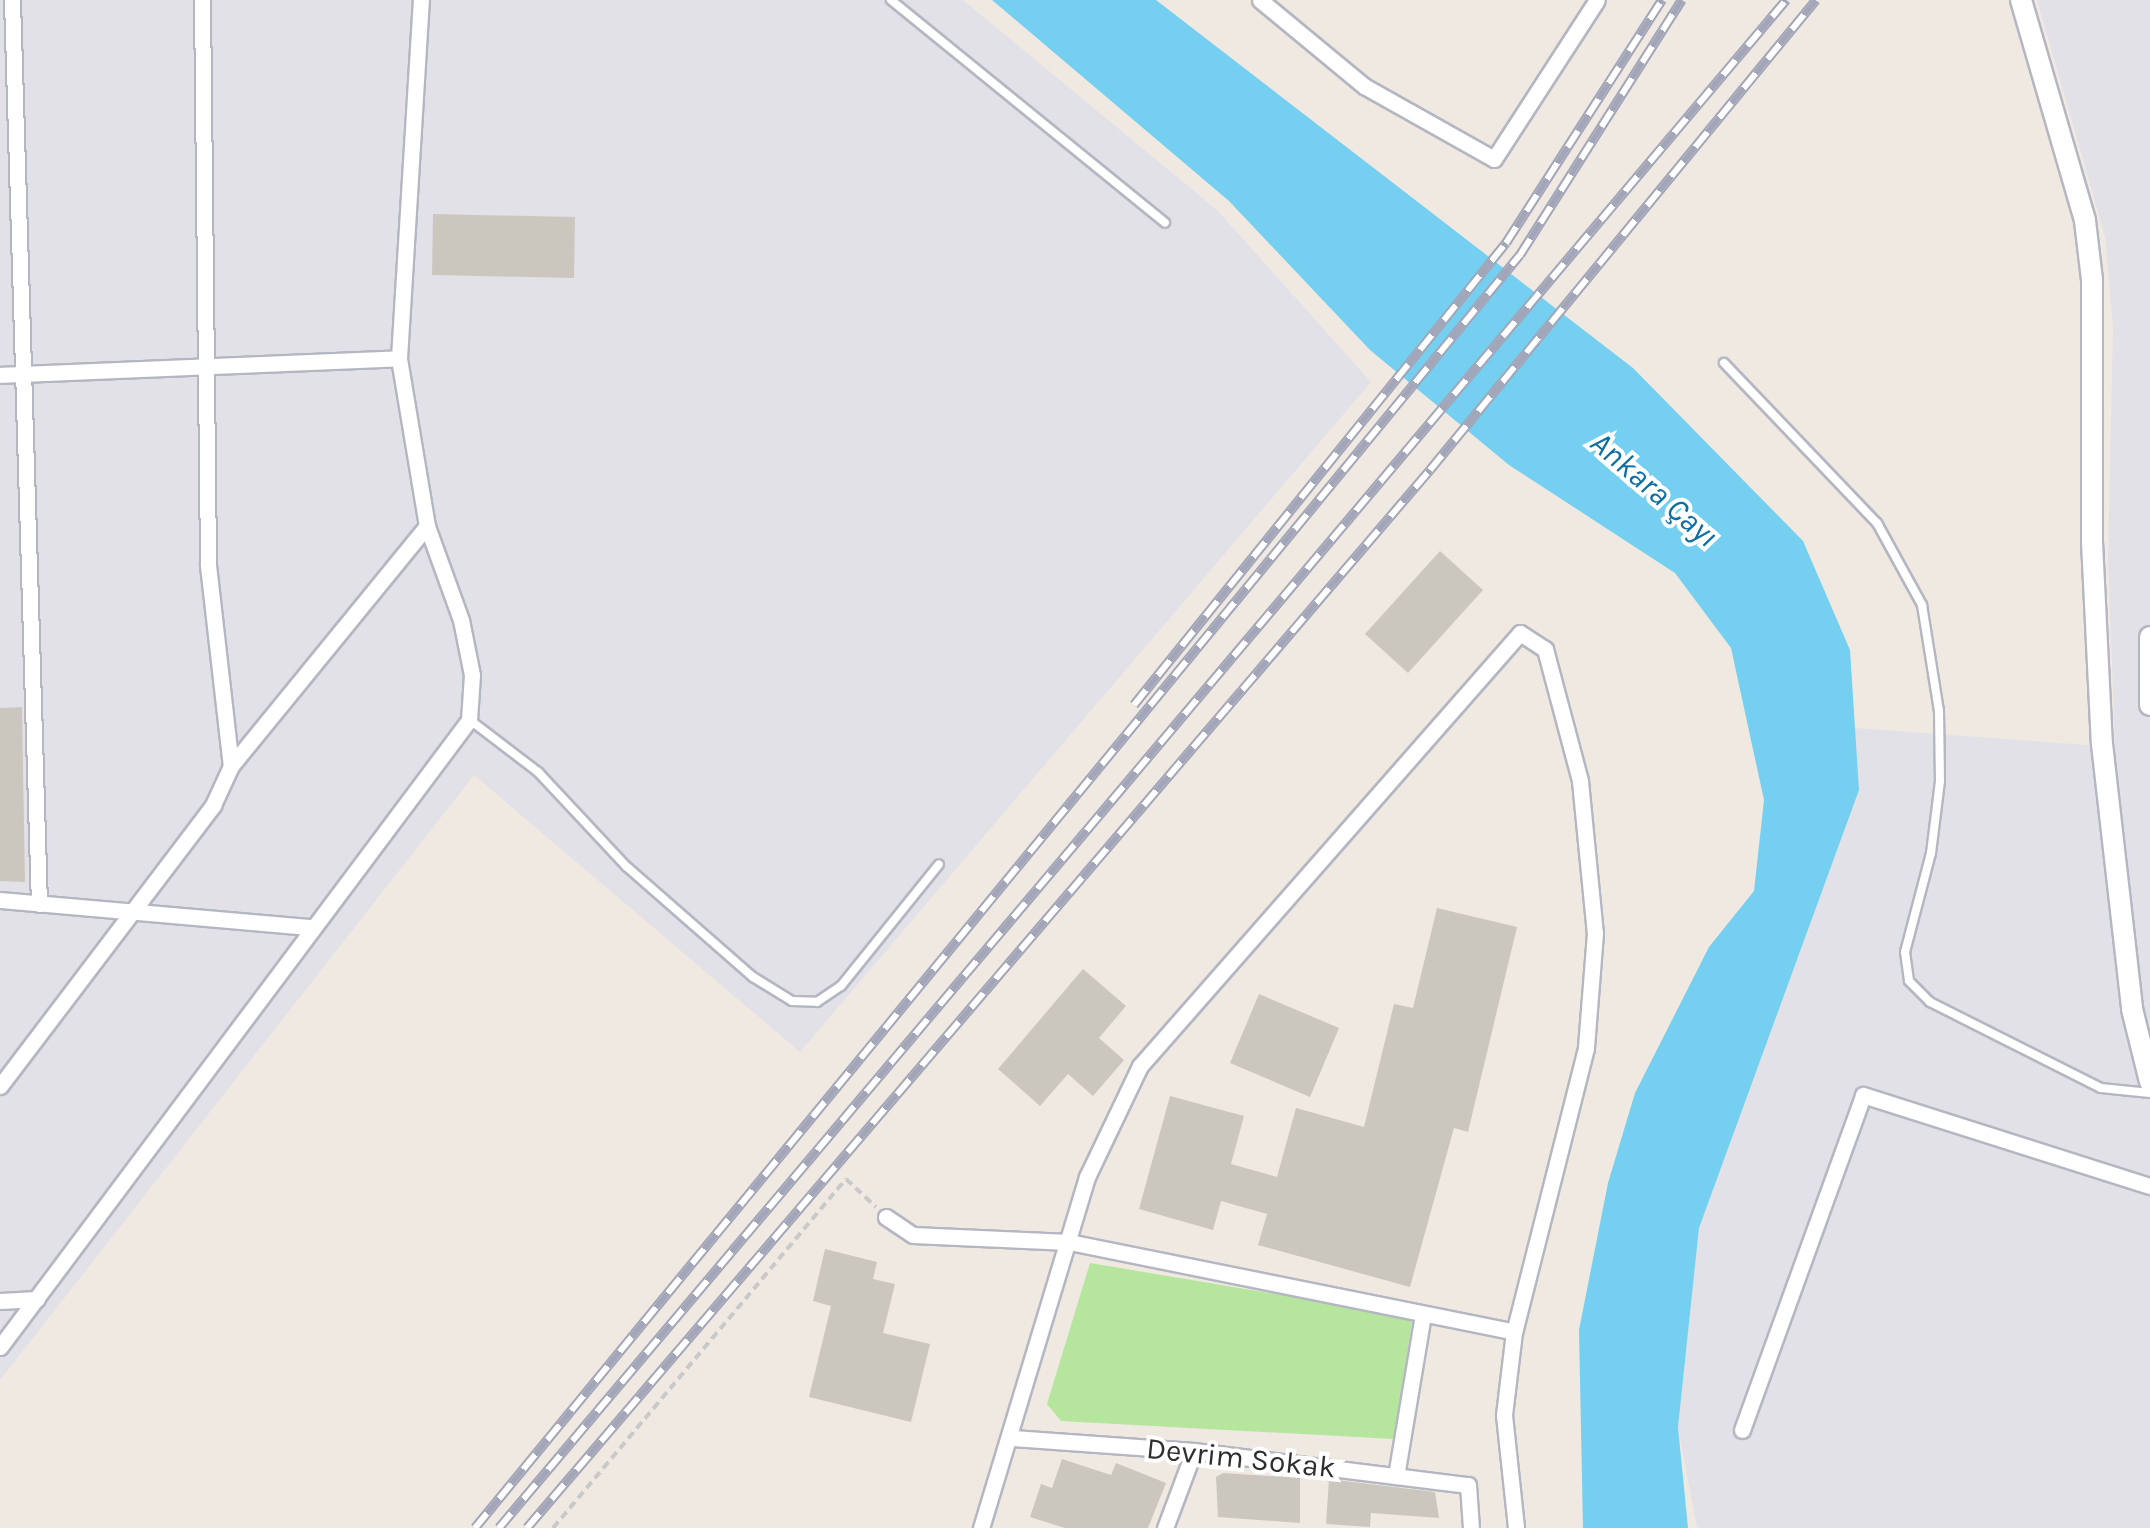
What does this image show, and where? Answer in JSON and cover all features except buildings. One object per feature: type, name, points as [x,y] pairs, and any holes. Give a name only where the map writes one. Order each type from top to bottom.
[{"type":"street","points":[[12,0],[26,374],[38,904]]},
{"type":"street","points":[[202,0],[208,565],[231,766]]},
{"type":"street","points":[[0,1346],[310,927],[448,756],[469,720],[472,675],[461,620],[427,526],[399,358],[421,0]]},
{"type":"street","points":[[1260,0],[1364,86],[1494,159],[1597,0]]},
{"type":"street","points":[[2021,0],[2085,221],[2092,280],[2092,542],[2102,744],[2132,1009],[2150,1082]]},
{"type":"street","points":[[0,376],[399,358]]},
{"type":"street","points":[[0,1086],[127,912],[213,805],[231,766],[427,526]]},
{"type":"street","points":[[982,1528],[1013,1438],[1086,1177],[1140,1066],[1520,633],[1545,648],[1580,782],[1595,933],[1586,1048],[1514,1332],[1504,1415],[1516,1528]]},
{"type":"street","points":[[2150,638],[2150,705]]},
{"type":"street","points":[[0,900],[310,927]]},
{"type":"street","points":[[1742,1430],[1863,1095],[2150,1186]]},
{"type":"street","points":[[886,1217],[914,1235],[1069,1242],[1514,1332]]},
{"type":"street","points":[[0,1301],[37,1299]]},
{"type":"street","points":[[1396,1476],[1423,1314]]},
{"type":"street","name":"Devrim Sokak","points":[[1013,1438],[1194,1450],[1468,1485],[1471,1528]]},
{"type":"street","points":[[1165,1528],[1194,1450]]},
{"type":"lane","points":[[891,0],[1165,223]]},
{"type":"lane","points":[[1724,363],[1877,523],[1905,566],[1924,615],[1939,710],[1940,782],[1931,853],[1906,952],[1909,980],[1930,1002],[2101,1088],[2150,1092]]},
{"type":"lane","points":[[469,720],[538,772],[626,866],[739,965],[792,1001],[818,1002],[841,986],[939,864]]},
{"type":"path","points":[[554,1528],[846,1178],[886,1217]]},
{"type":"shaded area","points":[[0,0],[963,0],[1217,210],[1371,382],[800,1052],[474,775],[0,1380]]},
{"type":"shaded area","points":[[2037,0],[2150,0],[2150,1528],[1697,1528],[1678,1427],[1699,1228],[1859,790],[1855,728],[2115,747],[2108,560],[2113,328],[2105,236]]},
{"type":"green space","points":[[1090,1263],[1407,1316],[1412,1322],[1394,1439],[1061,1421],[1047,1404]]},
{"type":"water","name":"Ankara Çayı","points":[[992,0],[1156,0],[1633,368],[1803,541],[1850,650],[1859,790],[1699,1228],[1678,1427],[1688,1528],[1583,1528],[1579,1330],[1608,1183],[1635,1093],[1709,947],[1754,891],[1764,800],[1731,648],[1675,573],[1509,465],[1370,350],[1229,201]]},
{"type":"railway","points":[[1134,705],[1506,243],[1662,0]]},
{"type":"railway","points":[[475,1528],[1520,255],[1682,0]]},
{"type":"railway","points":[[499,1528],[1786,0]]},
{"type":"railway","points":[[527,1528],[1430,470],[1816,0]]}]
